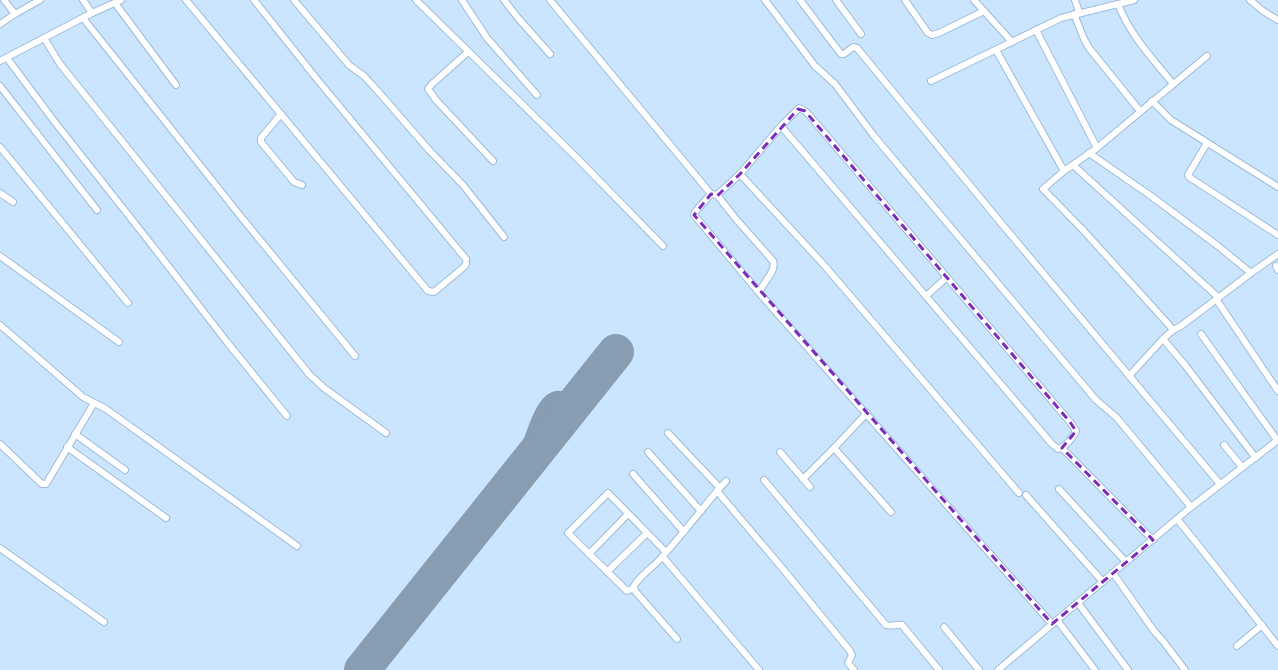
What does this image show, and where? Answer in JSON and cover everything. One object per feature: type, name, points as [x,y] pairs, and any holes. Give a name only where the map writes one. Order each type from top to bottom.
[{"type":"street","points":[[4,0],[15,14]]},
{"type":"street","points":[[0,24],[40,0]]},
{"type":"street","points":[[92,13],[85,2],[93,0]]},
{"type":"street","points":[[186,0],[428,291],[434,292],[465,266],[466,261],[254,0]]},
{"type":"street","points":[[294,0],[349,65],[364,76],[376,88],[429,150],[463,185],[504,237]]},
{"type":"street","points":[[416,0],[578,159],[664,246]]},
{"type":"street","points":[[462,0],[487,38],[537,95]]},
{"type":"street","points":[[504,0],[550,54]]},
{"type":"street","points":[[550,0],[714,195],[773,261],[774,267],[761,287],[761,295]]},
{"type":"street","points":[[765,0],[815,66],[835,84],[874,136],[1096,400],[1116,417],[1132,435],[1191,507]]},
{"type":"street","points":[[800,0],[841,54],[844,54],[853,47],[857,48],[1220,484]]},
{"type":"street","points":[[836,0],[861,34]]},
{"type":"street","points":[[905,0],[928,32],[932,35],[984,11]]},
{"type":"street","points":[[974,0],[1012,42]]},
{"type":"street","points":[[1075,0],[1076,13],[1084,39],[1089,48],[1140,111]]},
{"type":"street","points":[[931,81],[1061,18],[1076,13],[1134,0]]},
{"type":"street","points":[[1250,0],[1263,11],[1278,20]]},
{"type":"street","points":[[0,61],[118,1],[176,85]]},
{"type":"street","points":[[1118,4],[1125,20],[1134,34],[1173,84]]},
{"type":"street","points":[[83,18],[242,218],[355,356]]},
{"type":"street","points":[[1036,30],[1097,148]]},
{"type":"street","points":[[44,38],[60,64],[170,199],[309,374],[324,388],[386,434]]},
{"type":"street","points":[[996,50],[1064,171]]},
{"type":"street","points":[[468,52],[428,89],[431,95],[493,161]]},
{"type":"street","points":[[1173,330],[1044,189],[1064,171],[1097,148],[1207,56]]},
{"type":"street","points":[[7,58],[54,121],[226,342],[287,416]]},
{"type":"street","points":[[0,86],[97,210]]},
{"type":"street","points":[[1152,102],[1171,120],[1278,187]]},
{"type":"street","points":[[1062,448],[1075,434],[1076,431],[1074,427],[801,108],[798,108],[781,126],[740,174],[695,212],[694,215],[761,295],[1055,622],[1095,670]]},
{"type":"street","points":[[281,114],[261,138],[261,142],[294,182],[302,185]]},
{"type":"street","points":[[781,126],[1052,444],[1058,449],[1062,448],[1153,540]]},
{"type":"street","points":[[1207,143],[1188,173],[1189,177],[1278,235]]},
{"type":"street","points":[[0,147],[128,303]]},
{"type":"street","points":[[1089,153],[1170,209],[1251,272]]},
{"type":"street","points":[[1073,165],[1217,298],[1278,391]]},
{"type":"street","points":[[740,174],[824,265],[1019,493]]},
{"type":"street","points":[[0,193],[13,202]]},
{"type":"street","points":[[1129,376],[1173,330],[1181,326],[1251,272],[1278,254]]},
{"type":"street","points":[[0,256],[119,342]]},
{"type":"street","points":[[926,296],[946,278]]},
{"type":"street","points":[[0,325],[83,397],[114,416],[297,546]]},
{"type":"street","points":[[998,670],[1191,507],[1278,440],[1201,334]]},
{"type":"street","points":[[1163,339],[1185,364],[1255,457]]},
{"type":"street","points":[[0,444],[44,484],[46,484],[67,446],[76,434],[94,403]]},
{"type":"street","points":[[803,479],[867,413]]},
{"type":"street","points":[[668,433],[718,489],[850,651],[852,655],[848,663],[854,670]]},
{"type":"street","points":[[76,434],[126,470]]},
{"type":"street","points":[[1224,445],[1242,467]]},
{"type":"street","points":[[67,446],[166,518]]},
{"type":"street","points":[[834,448],[891,512]]},
{"type":"street","points":[[648,452],[701,511]]},
{"type":"street","points":[[780,452],[810,487]]},
{"type":"street","points":[[633,474],[684,532]]},
{"type":"street","points":[[764,480],[886,625],[902,625],[939,670]]},
{"type":"street","points":[[726,481],[664,555],[638,581],[634,588],[627,591],[568,533],[608,493],[647,533],[664,555],[759,670]]},
{"type":"street","points":[[1059,489],[1126,562]]},
{"type":"street","points":[[1026,495],[1103,582]]},
{"type":"street","points":[[589,554],[628,514]]},
{"type":"street","points":[[1177,520],[1278,646]]},
{"type":"street","points":[[607,572],[647,533]]},
{"type":"street","points":[[0,548],[104,622]]},
{"type":"street","points":[[1113,573],[1184,670]]},
{"type":"street","points":[[634,588],[677,639]]},
{"type":"street","points":[[1078,603],[1128,670]]},
{"type":"street","points":[[1236,646],[1262,626]]},
{"type":"street","points":[[944,627],[979,670]]},
{"type":"highlighted area","points":[[798,109],[805,111],[1070,422],[1076,431],[1062,448],[1153,540],[1052,624],[694,215],[711,194],[717,196],[740,174]]},
{"type":"taxiway","points":[[515,479],[524,460],[538,421],[546,406],[551,400],[557,398],[566,400],[573,405]]},
{"type":"runway","points":[[362,670],[616,352]]}]
